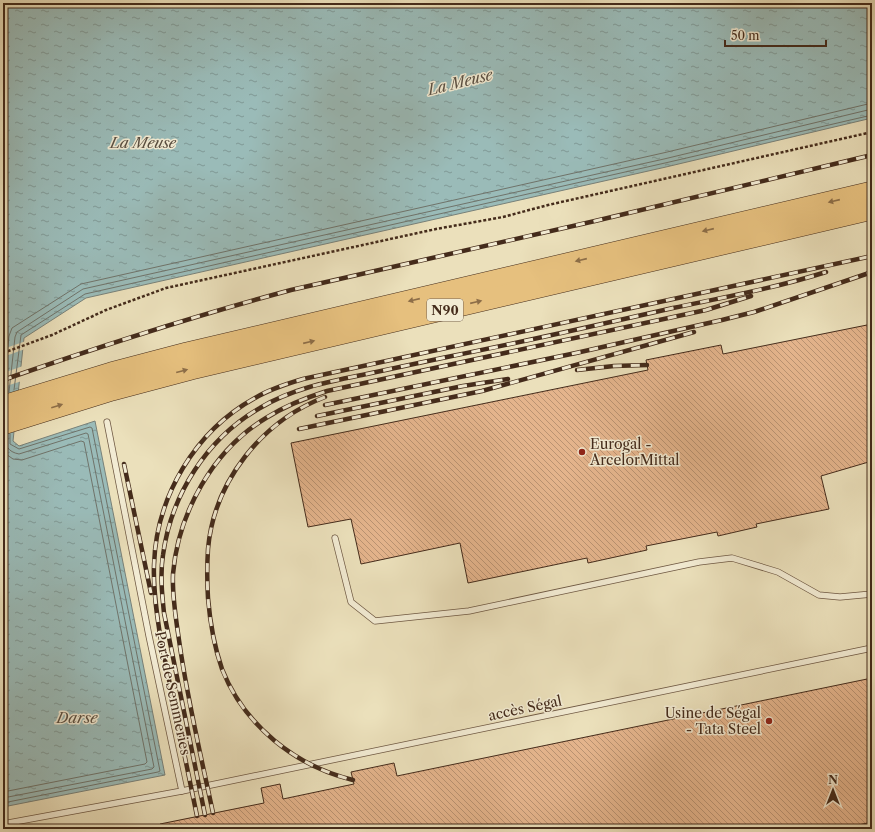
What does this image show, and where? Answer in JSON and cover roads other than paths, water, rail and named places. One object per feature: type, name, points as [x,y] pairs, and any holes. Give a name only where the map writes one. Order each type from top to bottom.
[{"type":"highway","name":"N90","points":[[12,412],[111,373],[187,353],[872,192]]},
{"type":"highway","name":"N90","points":[[12,412],[112,390],[191,369],[872,209]]},
{"type":"lane","name":"Port de Semmeries","points":[[107,422],[148,636],[182,791]]},
{"type":"lane","points":[[334,538],[351,602],[375,622],[468,610],[699,562],[732,558],[778,572],[819,595],[840,597],[872,594]]},
{"type":"lane","name":"accès Ségal","points":[[182,791],[872,648]]},
{"type":"lane","points":[[3,824],[182,791]]},
{"type":"water","name":"La Meuse","points":[[3,3],[872,3],[872,118],[666,167],[86,298],[24,338],[13,441],[19,446],[95,421],[165,775],[3,807]]},
{"type":"railway","points":[[3,380],[146,332],[291,290],[595,221],[872,155]]},
{"type":"railway","points":[[197,816],[161,641],[155,593],[154,565],[156,540],[162,515],[171,491],[183,468],[197,447],[214,428],[255,398],[266,392],[303,379],[872,256]]},
{"type":"railway","points":[[205,815],[164,613],[162,591],[163,555],[167,533],[183,490],[208,452],[241,420],[272,401],[297,391],[336,380],[750,292],[826,272]]},
{"type":"railway","points":[[325,405],[576,353],[722,320],[754,312],[872,272]]},
{"type":"railway","points":[[213,813],[194,727],[182,662],[174,607],[173,574],[176,551],[182,528],[191,506],[215,465],[230,447],[247,431],[266,418],[295,403],[327,391],[706,310],[751,296]]},
{"type":"railway","points":[[299,429],[482,391],[694,332]]},
{"type":"railway","points":[[577,370],[614,366],[647,365]]},
{"type":"railway","points":[[317,416],[463,386],[508,379]]},
{"type":"railway","points":[[325,397],[302,408],[281,421],[245,456],[231,477],[220,500],[212,524],[208,549],[208,598],[213,634],[219,660],[232,689],[244,708],[258,725],[274,740],[292,753],[311,765],[332,774],[353,780]]},
{"type":"railway","points":[[124,464],[151,593]]},
{"type":"place","name":"Eurogal - ArcelorMittal","points":[[582,452]]},
{"type":"place","name":"Usine de Ségal - Tata Steel","points":[[769,721]]},
{"type":"water label","name":"Darse","points":[[77,717]]}]
